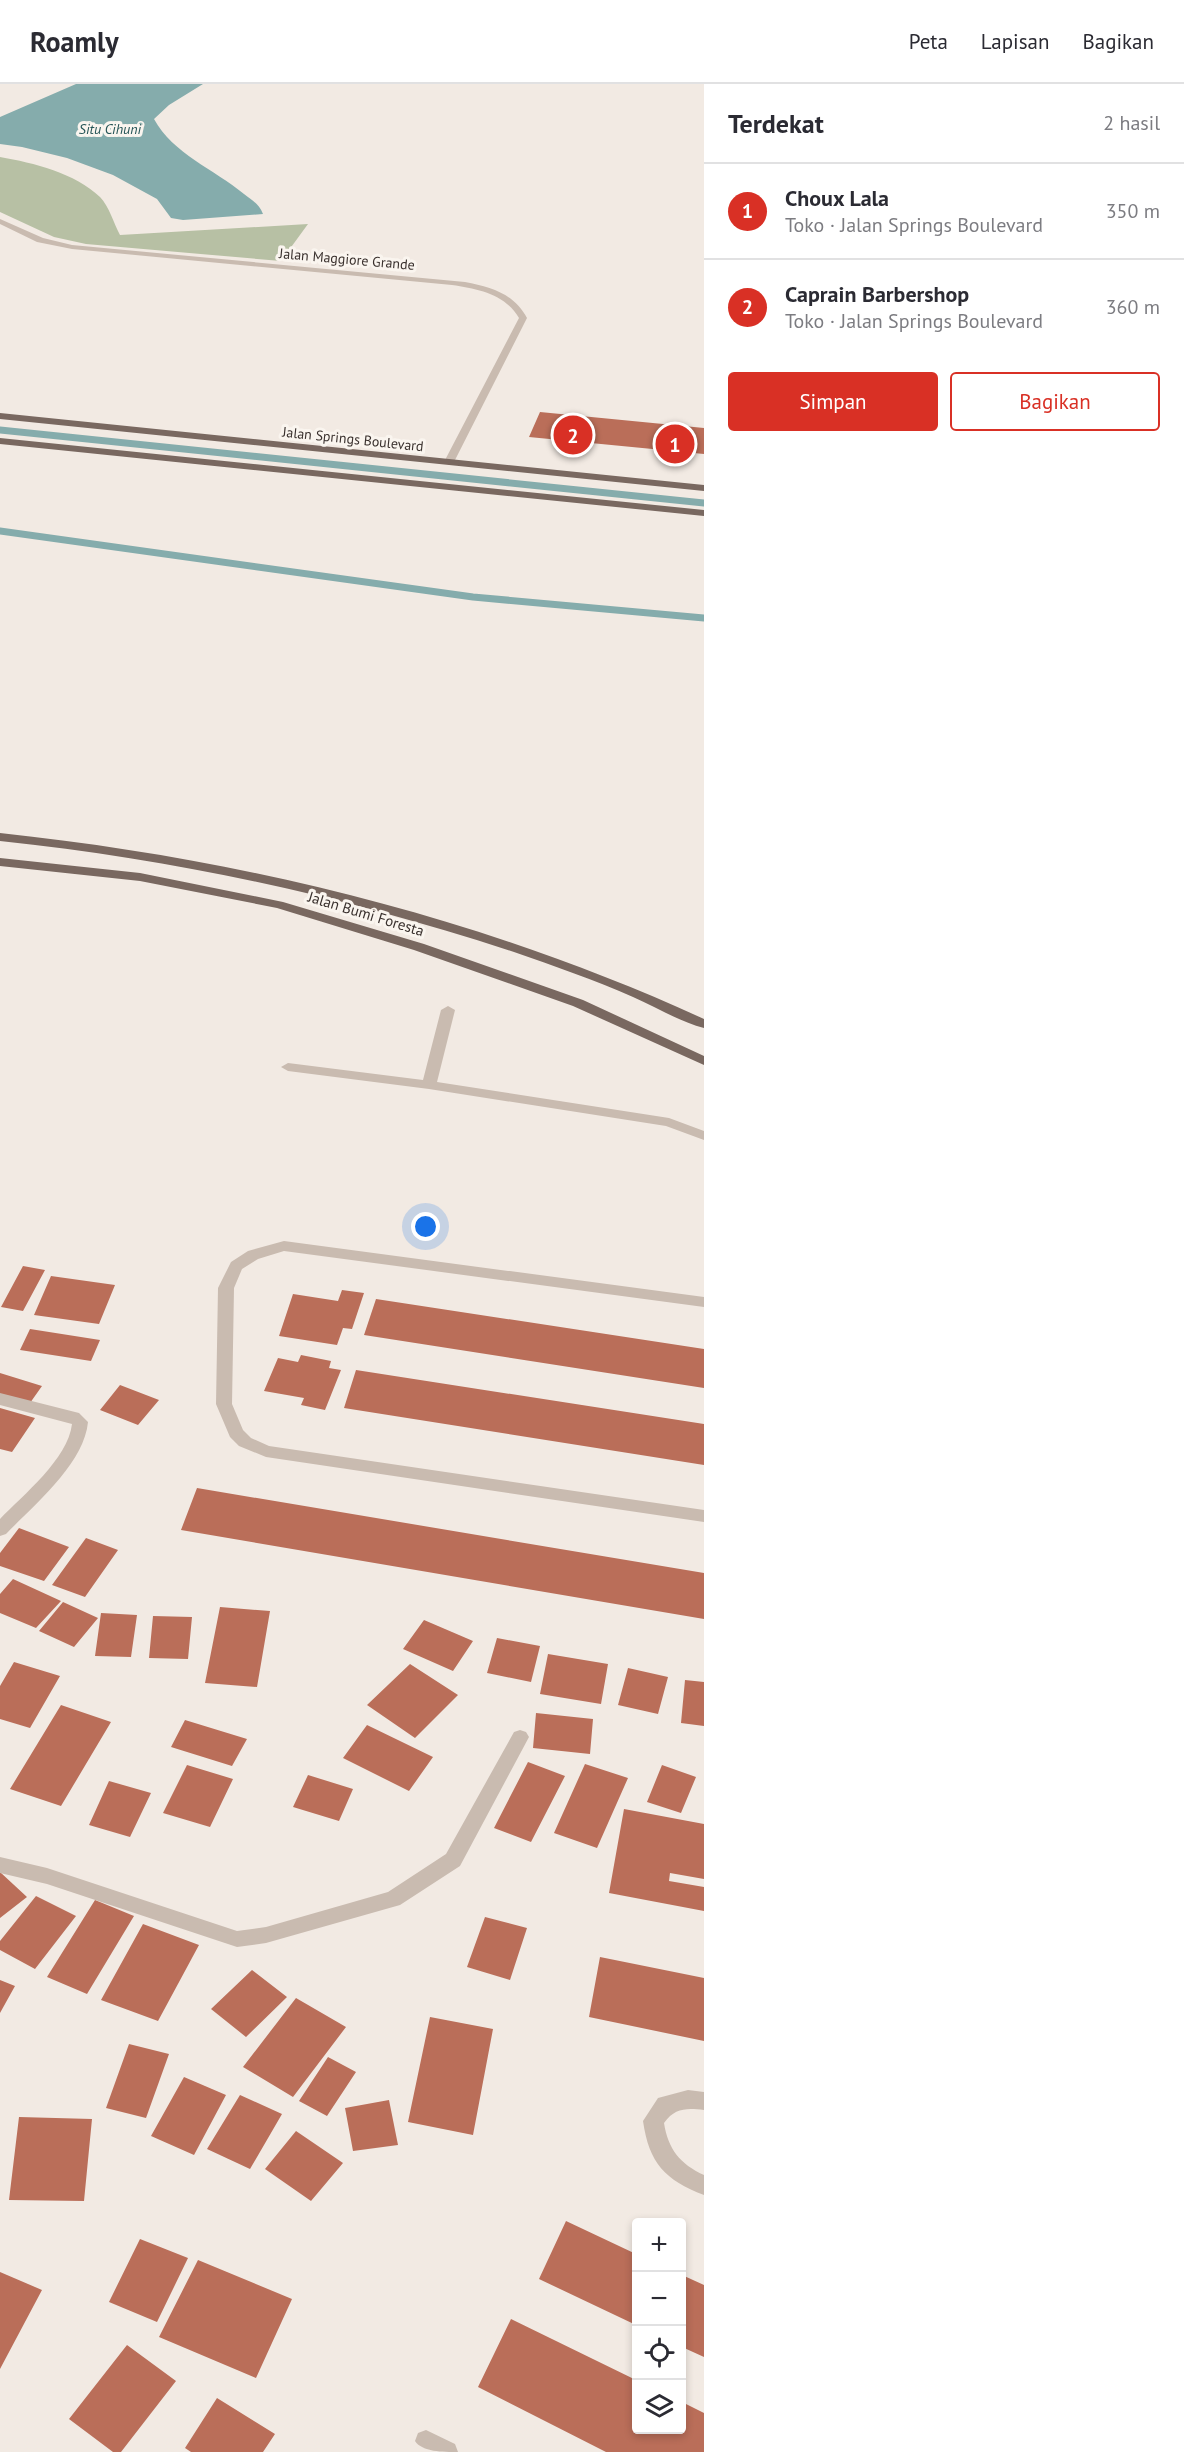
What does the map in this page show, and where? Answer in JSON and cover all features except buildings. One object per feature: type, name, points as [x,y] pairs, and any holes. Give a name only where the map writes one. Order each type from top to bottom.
[{"type":"main road","name":"Jalan Springs Boulevard","points":[[0,416],[704,488]]},
{"type":"main road","points":[[0,441],[704,513]]},
{"type":"main road","name":"Jalan Bumi Foresta","points":[[0,837],[137,853],[289,882],[419,918],[594,977],[704,1024]]},
{"type":"main road","name":"Jalan Bumi Foresta","points":[[0,862],[140,877],[279,905],[419,947],[578,1003],[704,1061]]},
{"type":"street","name":"Jalan Maggiore Grande","points":[[0,221],[39,240],[72,247],[464,284],[494,292],[514,303],[523,318],[449,462]]},
{"type":"street","points":[[429,1085],[448,1010]]},
{"type":"street","points":[[288,1067],[429,1085],[669,1122],[704,1136]]},
{"type":"street","points":[[704,1302],[284,1246],[253,1255],[236,1266],[226,1288],[224,1404],[236,1433],[245,1442],[266,1451],[704,1516]]},
{"type":"street","points":[[0,1399],[74,1417],[80,1422],[81,1428],[73,1451],[0,1530]]},
{"type":"street","points":[[0,1865],[47,1876],[237,1939],[266,1935],[393,1899],[453,1860],[520,1737]]},
{"type":"street","points":[[704,2100],[688,2099],[664,2105],[653,2121],[655,2144],[668,2164],[704,2185]]},
{"type":"street","points":[[426,2441],[447,2452]]},
{"type":"green space","points":[[0,157],[53,170],[79,181],[100,197],[120,235],[308,224],[281,261],[86,244],[54,237],[0,212]]},
{"type":"water","name":"Situ Cihuni","points":[[76,84],[203,84],[169,105],[154,119],[162,131],[183,152],[252,200],[263,214],[183,220],[171,218],[157,199],[113,175],[67,158],[0,144],[0,117]]},
{"type":"waterway","points":[[0,430],[704,503]]},
{"type":"waterway","points":[[0,531],[473,597],[704,618]]},
{"type":"place","name":"Caprain Barbershop","points":[[573,435]]},
{"type":"place","name":"Choux Lala","points":[[675,444]]}]
